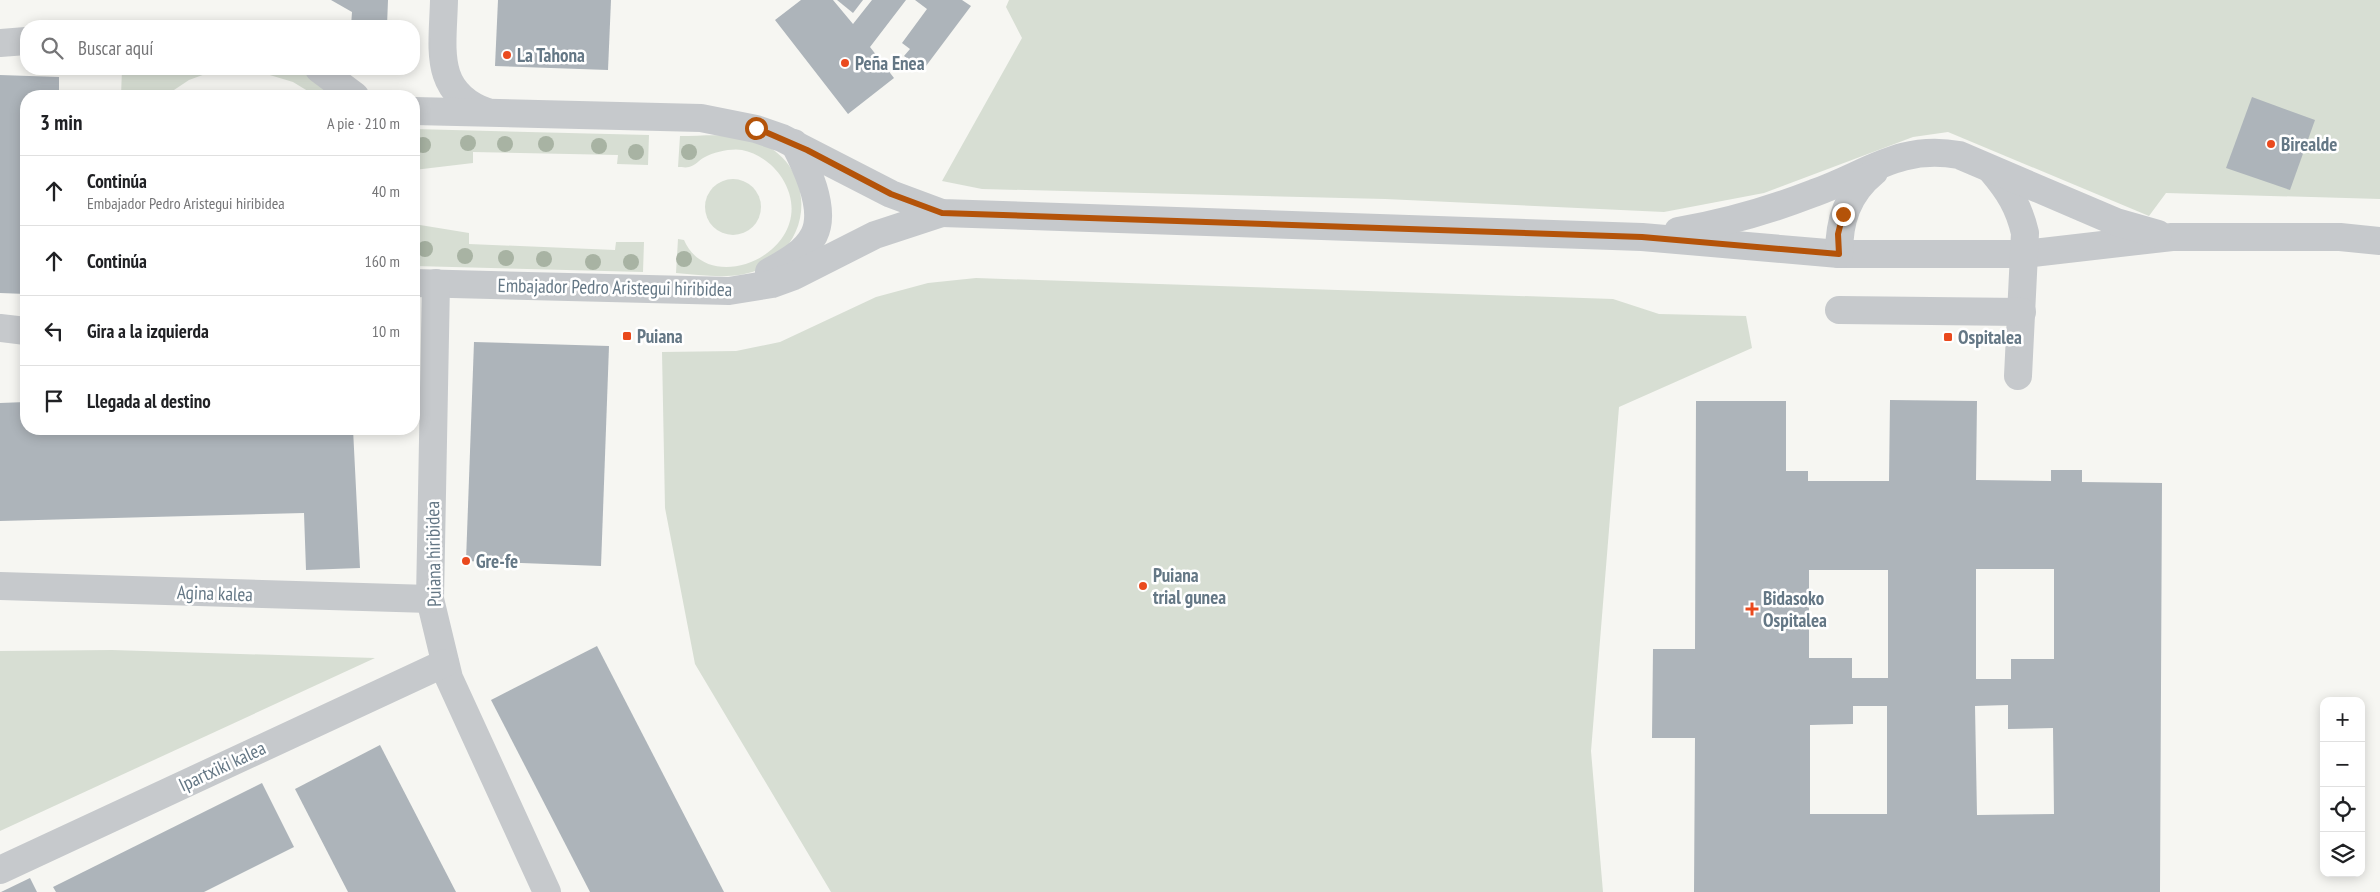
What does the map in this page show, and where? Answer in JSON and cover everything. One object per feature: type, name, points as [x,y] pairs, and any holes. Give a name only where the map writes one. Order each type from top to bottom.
[{"type":"street","points":[[444,0],[443,65],[448,82],[458,96],[472,107],[488,113]]},
{"type":"street","points":[[0,43],[20,41]]},
{"type":"street","points":[[420,100],[427,95],[437,81],[443,65]]},
{"type":"street","points":[[327,75],[347,90]]},
{"type":"street","points":[[420,111],[701,118],[756,128],[794,143],[891,194],[942,213],[1642,237],[1839,254],[2025,254],[2172,238],[2340,237],[2380,241]]},
{"type":"street","points":[[729,291],[783,264],[799,253],[814,234],[818,221],[814,191],[794,143]]},
{"type":"street","points":[[1642,237],[1709,225],[1774,208],[1837,185],[1898,157],[1918,152],[1938,151],[1959,155],[2116,222],[2172,238]]},
{"type":"street","points":[[1839,254],[1838,234],[1852,196],[1864,180],[1880,167],[1898,157]]},
{"type":"street","points":[[1990,168],[2010,192],[2020,212],[2025,233],[2018,376]]},
{"type":"street","name":"Embajador Pedro Aristegui hiribidea","points":[[425,283],[729,291],[772,284],[794,276],[875,235],[942,213]]},
{"type":"street","name":"Puiana hiribidea","points":[[425,283],[430,599],[449,678],[547,892]]},
{"type":"street","points":[[1839,310],[2022,312]]},
{"type":"street","points":[[0,328],[20,331]]},
{"type":"street","name":"Agina kalea","points":[[0,586],[430,599]]},
{"type":"street","name":"Ipartxiki kalea","points":[[0,870],[445,662]]},
{"type":"shaded area","points":[[1009,0],[2380,0],[2380,199],[2166,193],[2149,216],[1948,132],[1913,137],[1764,193],[1664,212],[1385,199],[982,189],[942,181],[1022,38],[1006,7]]},
{"type":"shaded area","points":[[122,75],[203,75],[189,80],[174,90],[121,90]]},
{"type":"shaded area","points":[[270,75],[309,75],[327,90],[306,90],[293,82]]},
{"type":"shaded area","points":[[420,129],[649,135],[648,165],[617,164],[618,155],[473,152],[473,163],[420,169]]},
{"type":"shaded area","points":[[720,135],[750,139],[775,151],[788,164],[796,178],[801,194],[801,211],[797,228],[789,243],[766,266],[742,275],[731,276],[676,273],[678,239],[684,240],[698,258],[717,266],[738,266],[759,258],[777,244],[789,226],[791,203],[779,173],[765,160],[748,152],[738,150],[723,151],[705,157],[691,166],[678,167],[680,136]]},
{"type":"shaded area","points":[[733,179],[744,181],[753,187],[759,196],[761,207],[759,218],[753,227],[744,233],[733,235],[722,233],[713,227],[707,218],[705,207],[707,196],[713,187],[722,181]]},
{"type":"shaded area","points":[[420,225],[469,233],[469,244],[615,250],[616,242],[644,242],[643,272],[420,266]]},
{"type":"shaded area","name":"Puiana trial gunea","points":[[976,278],[1613,299],[1659,314],[1746,316],[1752,348],[1619,407],[1591,751],[1603,892],[831,892],[695,664],[665,508],[662,352],[736,351],[780,342],[876,297],[928,283]]},
{"type":"shaded area","points":[[112,650],[375,658],[0,831],[0,651]]},
{"type":"building","points":[[331,0],[388,0],[387,20],[351,20],[352,12]]},
{"type":"building","points":[[498,0],[611,0],[608,70],[495,66]]},
{"type":"building","name":"Peña Enea","points":[[801,0],[833,0],[853,24],[872,0],[906,0],[870,47],[894,78],[848,114],[775,20]]},
{"type":"building","points":[[837,0],[863,0],[853,13]]},
{"type":"building","points":[[915,0],[962,0],[971,6],[923,70],[904,56],[910,49],[902,43],[927,9]]},
{"type":"building","points":[[0,75],[59,77],[59,90],[20,90],[20,294],[0,293]]},
{"type":"building","name":"Birealde","points":[[2252,97],[2315,120],[2290,190],[2226,168]]},
{"type":"building","points":[[474,342],[609,346],[601,566],[466,561]]},
{"type":"building","name":"Bidasoko Ospitalea","points":[[1890,400],[1977,401],[1976,480],[2051,481],[2051,470],[2082,470],[2082,482],[2162,483],[2160,892],[1694,892],[1695,738],[1652,738],[1653,649],[1695,649],[1696,401],[1786,401],[1786,471],[1808,471],[1808,481],[1889,481]],"holes":[[[1976,569],[2054,569],[2054,659],[2011,659],[2011,679],[1976,679]],[[1809,570],[1888,570],[1888,678],[1852,678],[1852,658],[1809,658]],[[2008,705],[2008,729],[2053,728],[2054,814],[1977,815],[1975,706]],[[1853,706],[1887,706],[1887,814],[1810,814],[1810,725],[1853,724]]]},
{"type":"building","points":[[20,402],[20,435],[353,435],[360,568],[306,570],[304,513],[0,521],[0,403]]},
{"type":"building","points":[[597,646],[724,892],[590,892],[491,700]]},
{"type":"building","points":[[380,745],[456,892],[348,892],[295,789]]},
{"type":"building","points":[[262,783],[294,847],[204,892],[56,892],[53,887]]},
{"type":"building","points":[[30,878],[37,892],[1,892]]},
{"type":"place","name":"La Tahona","points":[[507,55]]},
{"type":"place","name":"Peña Enea","points":[[845,63]]},
{"type":"place","name":"Birealde","points":[[2271,144]]},
{"type":"place","name":"Puiana","points":[[627,336]]},
{"type":"place","name":"Ospitalea","points":[[1948,337]]},
{"type":"place","name":"Gre-fe","points":[[466,561]]},
{"type":"place","name":"Puiana trial gunea","points":[[1143,586]]},
{"type":"place","name":"Bidasoko Ospitalea","points":[[1752,609]]},
{"type":"route","points":[[756,128],[807,150],[891,194],[942,213],[1642,237],[1839,254],[1838,234],[1843,214]]}]
